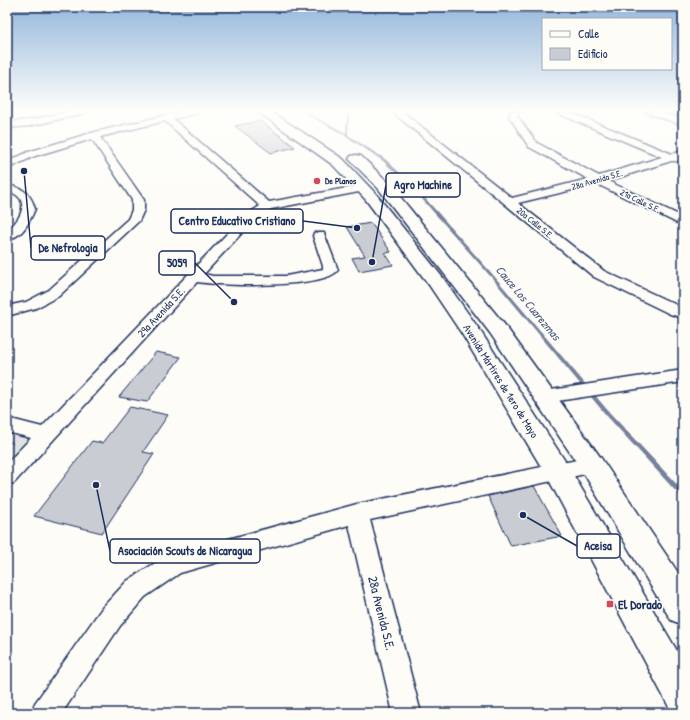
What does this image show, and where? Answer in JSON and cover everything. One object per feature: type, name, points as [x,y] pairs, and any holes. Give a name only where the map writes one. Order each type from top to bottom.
[{"type":"main road","name":"Avenida Mártires de 1ero de Mayo","points":[[312,145],[338,162],[364,188],[436,282],[472,334],[558,472],[682,692]]},
{"type":"main road","name":"Avenida Mártires de 1ero de Mayo","points":[[331,145],[356,160],[382,185],[497,329],[554,396],[592,465],[683,609]]},
{"type":"main road","points":[[472,334],[497,329]]},
{"type":"street","points":[[7,166],[19,159],[64,145]]},
{"type":"street","points":[[8,311],[31,305],[54,293],[133,221],[138,210],[138,200],[100,145]]},
{"type":"street","points":[[197,145],[267,206]]},
{"type":"street","name":"20a Calle S.E.","points":[[439,145],[599,274],[676,312],[683,314]]},
{"type":"street","name":"21a Calle S.E.","points":[[533,145],[598,180],[683,222]]},
{"type":"street","points":[[647,145],[677,156],[683,162]]},
{"type":"street","name":"28a Avenida S.E.","points":[[509,202],[598,180],[677,156]]},
{"type":"street","points":[[7,158],[19,159]]},
{"type":"street","points":[[7,188],[16,190],[27,200],[29,209],[22,225],[7,236]]},
{"type":"street","name":"29a Avenida S.E.","points":[[7,477],[247,220],[267,206],[364,188]]},
{"type":"street","points":[[194,277],[213,280],[286,280],[327,273],[331,270],[319,236]]},
{"type":"street","points":[[554,396],[683,376]]},
{"type":"street","points":[[7,425],[45,435]]},
{"type":"street","points":[[45,713],[110,616],[136,589],[174,564],[357,513],[592,465]]},
{"type":"street","name":"28a Avenida S.E.","points":[[357,513],[407,713]]},
{"type":"shaded area","points":[[7,425],[45,435],[7,477]]},
{"type":"building","points":[[260,145],[292,145],[295,147],[271,153]]},
{"type":"building","points":[[371,223],[391,252],[385,253],[393,265],[359,271],[352,258],[365,256],[347,227]]},
{"type":"building","points":[[156,352],[181,357],[147,402],[119,397]]},
{"type":"building","points":[[130,407],[168,415],[143,452],[154,454],[102,533],[34,516],[92,441],[102,443]]},
{"type":"building","points":[[534,486],[562,536],[511,546],[488,496]]},
{"type":"waterway","name":"Cauce Los Cuarezmas","points":[[361,145],[384,160],[415,189],[493,277],[608,414],[683,495]]},
{"type":"place","name":"De Nefrologia","points":[[24,171]]},
{"type":"place","name":"De Planos","points":[[317,181]]},
{"type":"place","name":"Centro Educativo Cristiano","points":[[357,228]]},
{"type":"place","name":"Agro Machine","points":[[372,262]]},
{"type":"place","name":"5059","points":[[234,302]]},
{"type":"place","name":"Asociación Scouts de Nicaragua","points":[[96,485]]},
{"type":"place","name":"Aceisa","points":[[523,515]]},
{"type":"place","name":"El Dorado","points":[[610,604]]}]
